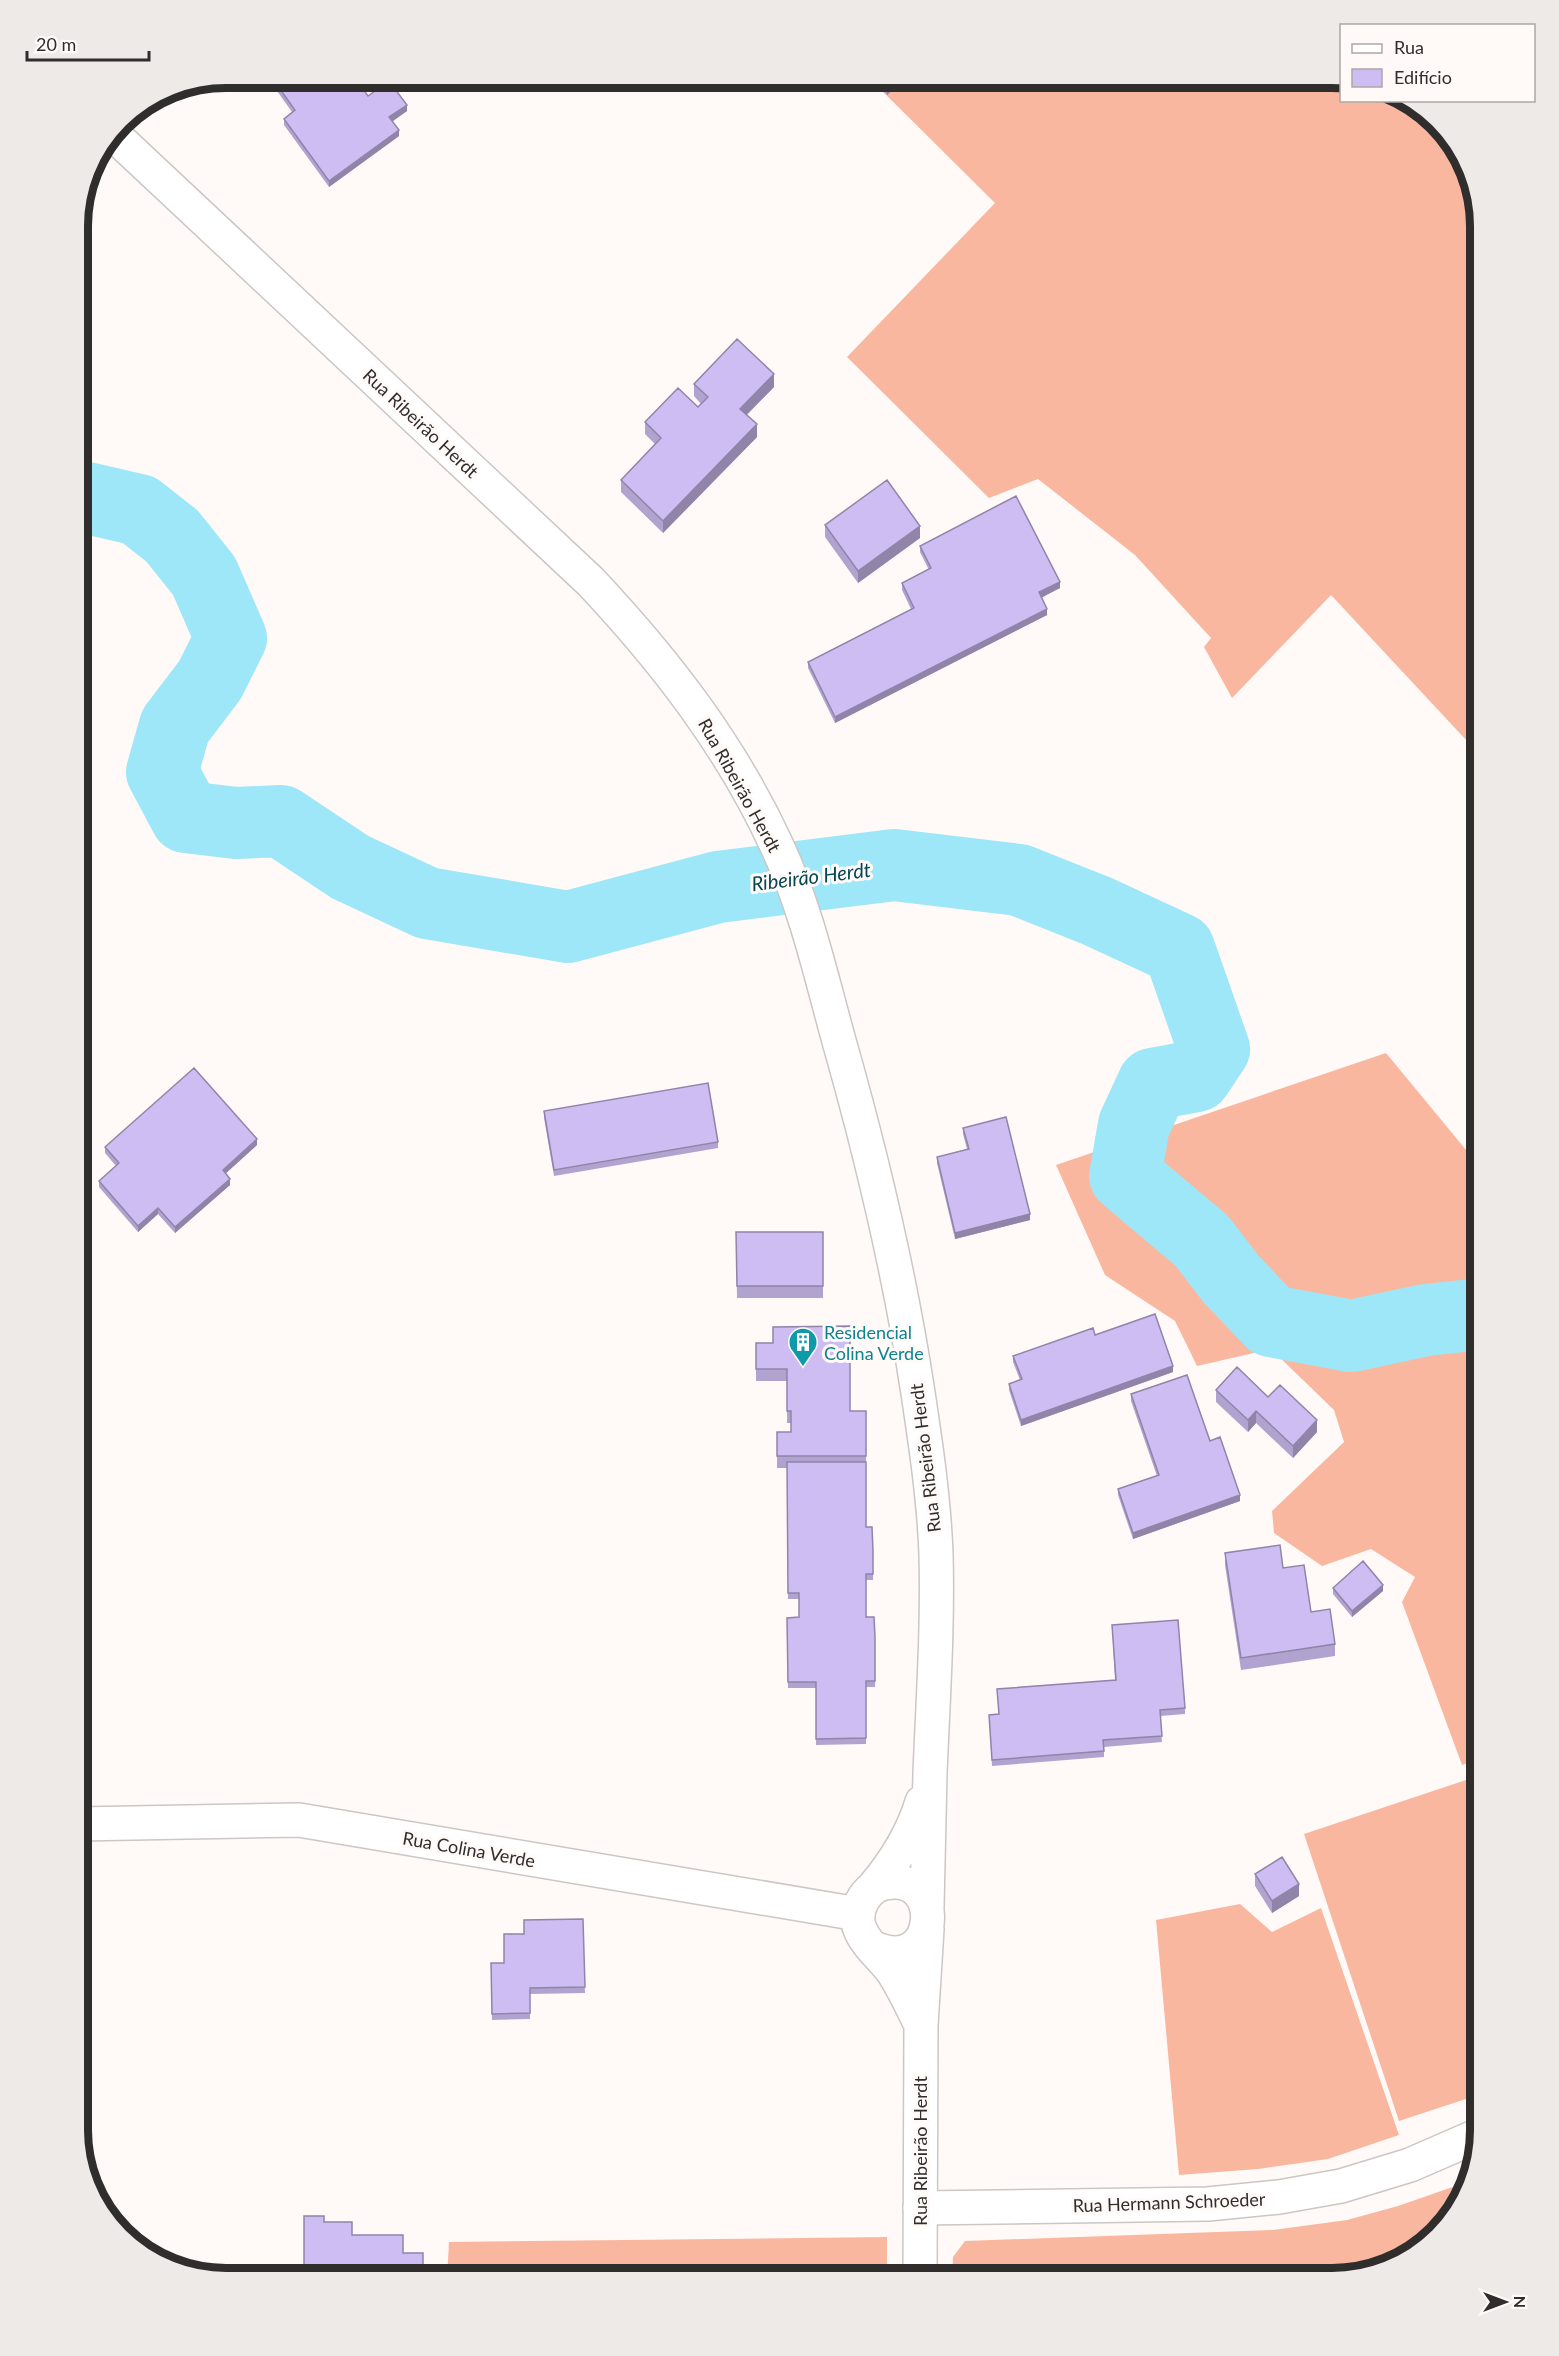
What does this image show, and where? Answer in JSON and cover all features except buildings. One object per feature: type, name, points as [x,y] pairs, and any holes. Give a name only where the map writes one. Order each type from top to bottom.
[{"type":"street","name":"Rua Ribeirão Herdt","points":[[119,140],[591,582],[622,615],[686,692],[735,768],[777,847],[801,907],[852,1086],[885,1217],[910,1340],[927,1450],[936,1564],[936,1634],[927,1918],[921,2025],[920,2268]]},
{"type":"street","name":"Rua Ribeirão Herdt","points":[[865,1901],[891,1867],[908,1839],[918,1814],[930,1771]]},
{"type":"street","name":"Rua Colina Verde","points":[[88,1824],[299,1820],[865,1901]]},
{"type":"street","points":[[883,1883],[905,1884],[915,1889],[927,1918],[914,1947],[893,1953],[872,1947],[859,1927],[865,1901],[883,1883]]},
{"type":"street","name":"Rua Ribeirão Herdt","points":[[872,1947],[897,1979],[921,2025]]},
{"type":"street","name":"Rua Hermann Schroeder","points":[[920,2208],[1208,2204],[1279,2197],[1341,2186],[1410,2165],[1469,2139]]},
{"type":"shaded area","points":[[880,89],[1340,89],[1340,102],[1391,102],[1416,117],[1430,129],[1452,158],[1460,174],[1469,209],[1470,744],[1331,595],[1232,698],[1204,647],[1211,638],[1135,555],[1038,479],[989,498],[847,357],[995,203]]},
{"type":"shaded area","points":[[1386,1053],[1470,1155],[1470,1762],[1462,1765],[1402,1602],[1415,1577],[1371,1549],[1322,1566],[1274,1533],[1272,1511],[1344,1442],[1334,1410],[1271,1349],[1197,1366],[1175,1321],[1105,1275],[1056,1165]]},
{"type":"shaded area","points":[[1470,1779],[1470,2098],[1399,2121],[1304,1834]]},
{"type":"shaded area","points":[[1240,1904],[1272,1932],[1321,1908],[1399,2135],[1328,2159],[1258,2169],[1179,2175],[1156,1920]]},
{"type":"shaded area","points":[[1459,2185],[1442,2213],[1416,2239],[1385,2257],[1350,2266],[1332,2268],[952,2268],[953,2257],[965,2241],[1273,2230],[1347,2220],[1398,2206]]},
{"type":"shaded area","points":[[887,2237],[887,2268],[448,2267],[449,2242]]},
{"type":"waterway","name":"Ribeirão Herdt","points":[[89,498],[139,510],[172,536],[204,576],[231,638],[210,680],[175,726],[162,772],[186,817],[236,823],[281,821],[350,867],[427,903],[568,927],[718,887],[894,865],[1019,880],[1097,911],[1179,949],[1214,1049],[1196,1076],[1153,1084],[1134,1125],[1125,1176],[1202,1241],[1231,1279],[1271,1321],[1351,1336],[1426,1320],[1470,1315]]},
{"type":"place","name":"Residencial Colina Verde","points":[[803,1368]]}]
